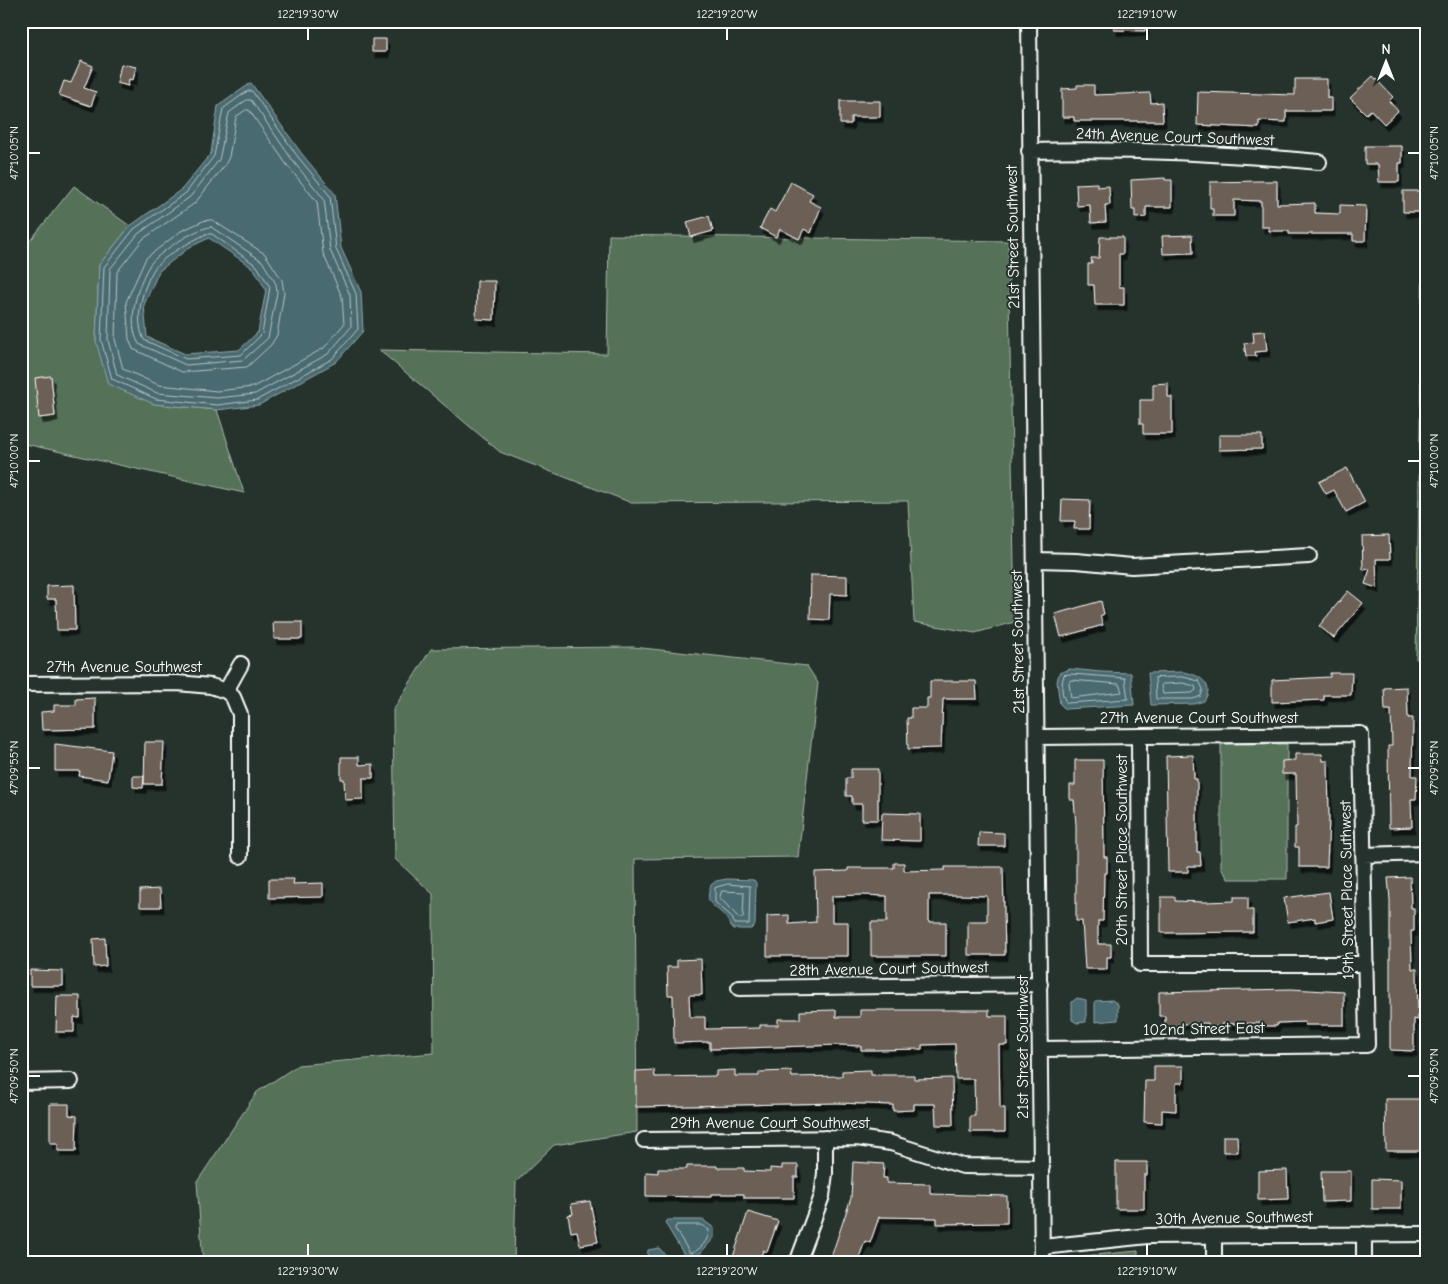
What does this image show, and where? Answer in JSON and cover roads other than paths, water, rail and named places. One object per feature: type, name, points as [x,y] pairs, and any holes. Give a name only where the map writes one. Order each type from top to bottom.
[{"type":"street","name":"21st Street Southwest","points":[[1029,21],[1042,1263]]},
{"type":"street","name":"24th Avenue Court Southwest","points":[[1030,151],[1093,149],[1319,162]]},
{"type":"street","points":[[1035,560],[1076,560],[1132,566],[1309,556]]},
{"type":"street","points":[[240,856],[240,714],[233,697],[226,691],[241,664]]},
{"type":"street","name":"27th Avenue Southwest","points":[[21,684],[177,683],[211,686],[226,691]]},
{"type":"street","name":"27th Avenue Court Southwest","points":[[1037,737],[1361,734]]},
{"type":"street","name":"19th Street Place Suthwest","points":[[1361,734],[1367,1045]]},
{"type":"street","name":"20th Street Place Southwest","points":[[1140,736],[1140,964],[1366,964]]},
{"type":"street","points":[[1363,855],[1427,853]]},
{"type":"street","name":"28th Avenue Court Southwest","points":[[739,988],[1040,984]]},
{"type":"street","name":"102nd Street East","points":[[1041,1049],[1367,1045]]},
{"type":"street","points":[[21,1082],[71,1081]]},
{"type":"street","points":[[797,1263],[822,1196],[825,1173],[825,1138]]},
{"type":"street","name":"29th Avenue Court Southwest","points":[[644,1140],[857,1138],[891,1143],[963,1166],[1042,1167]]},
{"type":"street","points":[[1364,1234],[1364,1263]]},
{"type":"street","name":"30th Avenue Southwest","points":[[1042,1247],[1148,1236],[1427,1234]]},
{"type":"street","points":[[1214,1236],[1214,1263]]},
{"type":"water","points":[[251,83],[302,154],[335,194],[341,248],[361,292],[363,331],[336,362],[259,405],[217,410],[154,404],[108,384],[96,341],[99,265],[130,226],[182,189],[211,153],[218,106]],"holes":[[[209,238],[254,269],[266,290],[258,332],[239,350],[185,354],[147,337],[144,305],[159,271],[190,247]]]},
{"type":"water","points":[[1070,669],[1131,673],[1134,705],[1065,709],[1060,704],[1057,682],[1059,673]]},
{"type":"water","points":[[1183,672],[1194,675],[1207,685],[1208,690],[1204,701],[1194,704],[1151,705],[1148,673]]},
{"type":"water","points":[[727,879],[754,880],[756,883],[755,925],[751,929],[733,929],[722,913],[710,901],[709,892],[711,885],[716,881]]},
{"type":"water","points":[[1077,998],[1086,1000],[1086,1022],[1077,1023],[1072,1020],[1072,1002]]},
{"type":"water","points":[[1112,1000],[1118,1004],[1118,1020],[1095,1022],[1095,1001]]},
{"type":"water","points":[[668,1220],[703,1220],[714,1228],[714,1238],[697,1257],[686,1258],[665,1223]]},
{"type":"water","points":[[659,1248],[673,1263],[647,1263],[648,1250]]}]
